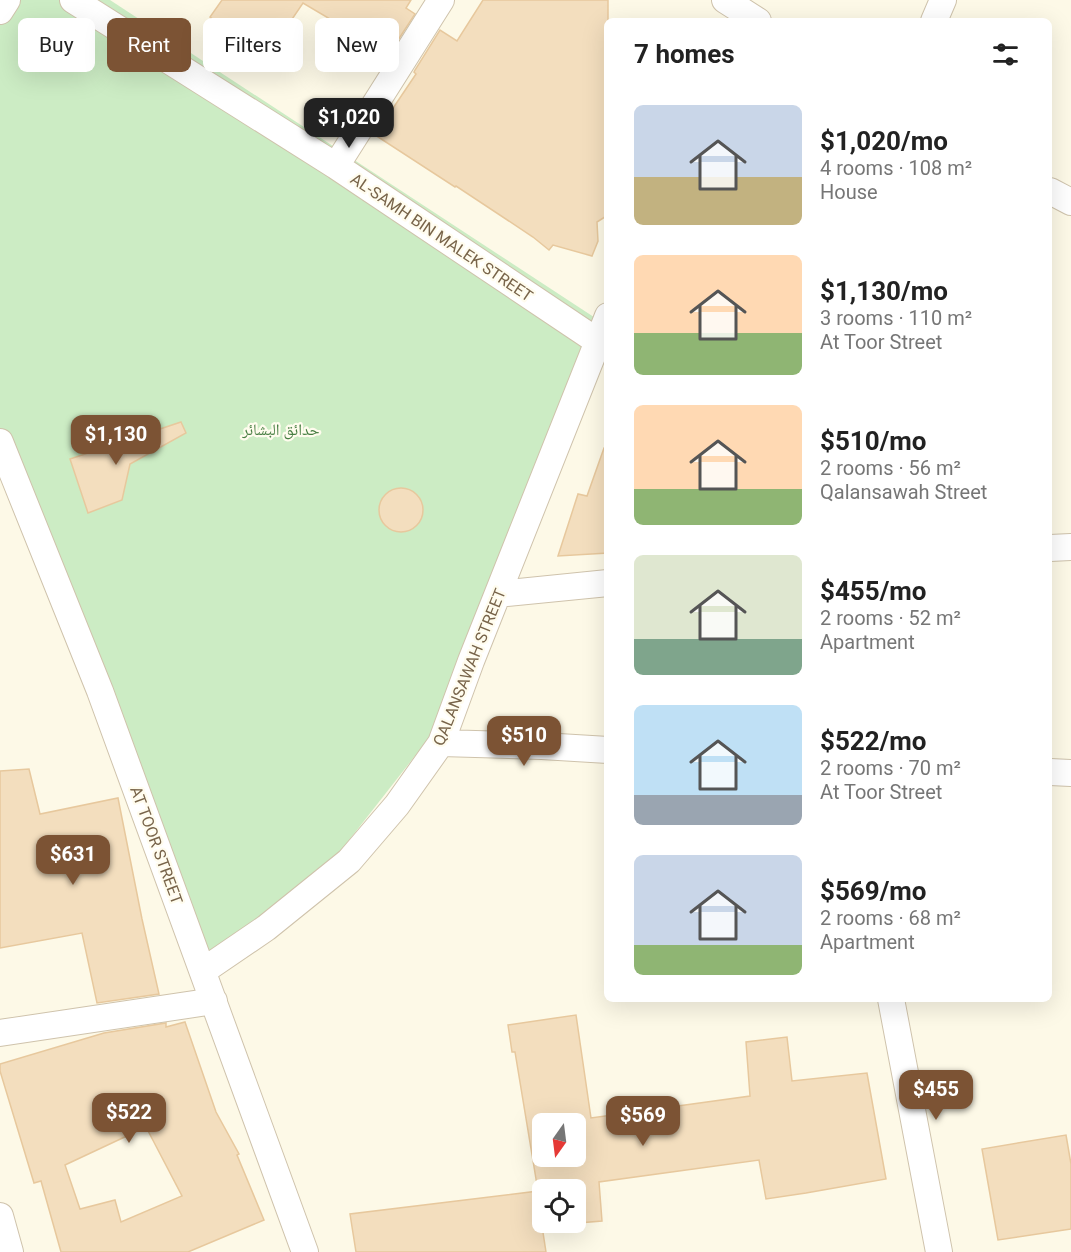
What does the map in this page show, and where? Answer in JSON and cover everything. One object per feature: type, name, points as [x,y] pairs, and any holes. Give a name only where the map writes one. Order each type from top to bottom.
[{"type":"street","points":[[0,11],[7,0]]},
{"type":"street","name":"AL-SAMH BIN MALEK STREET","points":[[73,0],[336,166],[597,341]]},
{"type":"street","points":[[336,166],[441,0]]},
{"type":"street","points":[[935,18],[943,0]]},
{"type":"street","points":[[1052,192],[1071,202]]},
{"type":"street","name":"QALANSAWAH STREET","points":[[203,970],[267,928],[349,861],[397,805],[441,743],[471,661],[604,325]]},
{"type":"street","name":"AT TOOR STREET","points":[[0,442],[100,691],[305,1252]]},
{"type":"street","points":[[1052,548],[1071,547]]},
{"type":"street","points":[[498,594],[604,583]]},
{"type":"street","points":[[441,743],[604,750]]},
{"type":"street","points":[[1052,772],[1071,773]]},
{"type":"street","points":[[0,1032],[214,1001]]},
{"type":"street","points":[[892,1002],[939,1252]]},
{"type":"street","points":[[0,1216],[10,1252]]},
{"type":"green space","name":"حدائق البشائر","points":[[0,0],[110,0],[137,18],[107,18],[107,72],[191,72],[191,53],[203,61],[203,72],[220,72],[604,324],[604,330],[504,587],[429,738],[335,858],[210,979],[0,435]]},
{"type":"building","points":[[222,0],[411,0],[406,8],[415,14],[399,39],[399,18],[328,18],[303,3],[293,18],[210,17]]},
{"type":"building","points":[[483,0],[608,0],[608,18],[604,18],[604,218],[597,222],[598,241],[592,256],[553,245],[549,250],[456,186],[375,135],[416,74],[415,70],[440,30],[457,41]]},
{"type":"building","points":[[181,422],[186,433],[130,464],[122,500],[88,513],[70,459]]},
{"type":"building","points":[[604,448],[604,553],[558,556],[578,494],[587,496]]},
{"type":"building","points":[[401,488],[410,489],[417,494],[422,501],[422,519],[417,526],[410,531],[401,532],[392,531],[385,526],[380,519],[379,510],[380,501],[385,494],[392,489]]},
{"type":"building","points":[[29,769],[40,814],[118,798],[159,994],[97,1003],[82,933],[0,948],[0,771]]},
{"type":"building","points":[[576,1015],[591,1118],[750,1096],[746,1042],[787,1037],[792,1081],[867,1073],[886,1179],[766,1199],[759,1160],[599,1182],[602,1221],[586,1222],[586,1179],[536,1179],[534,1167],[586,1167],[586,1113],[532,1113],[532,1155],[515,1052],[512,1052],[508,1025]]},
{"type":"building","points":[[185,1022],[216,1112],[239,1154],[237,1155],[264,1220],[188,1252],[61,1252],[41,1181],[34,1183],[0,1071],[0,1064],[104,1033],[166,1023],[166,1027]],"holes":[[[146,1127],[182,1196],[121,1222],[115,1200],[80,1209],[65,1165]]]},
{"type":"building","points":[[1066,1135],[1071,1164],[1071,1229],[998,1240],[982,1149]]},
{"type":"building","points":[[532,1192],[532,1233],[543,1233],[546,1252],[356,1252],[350,1214]]}]
